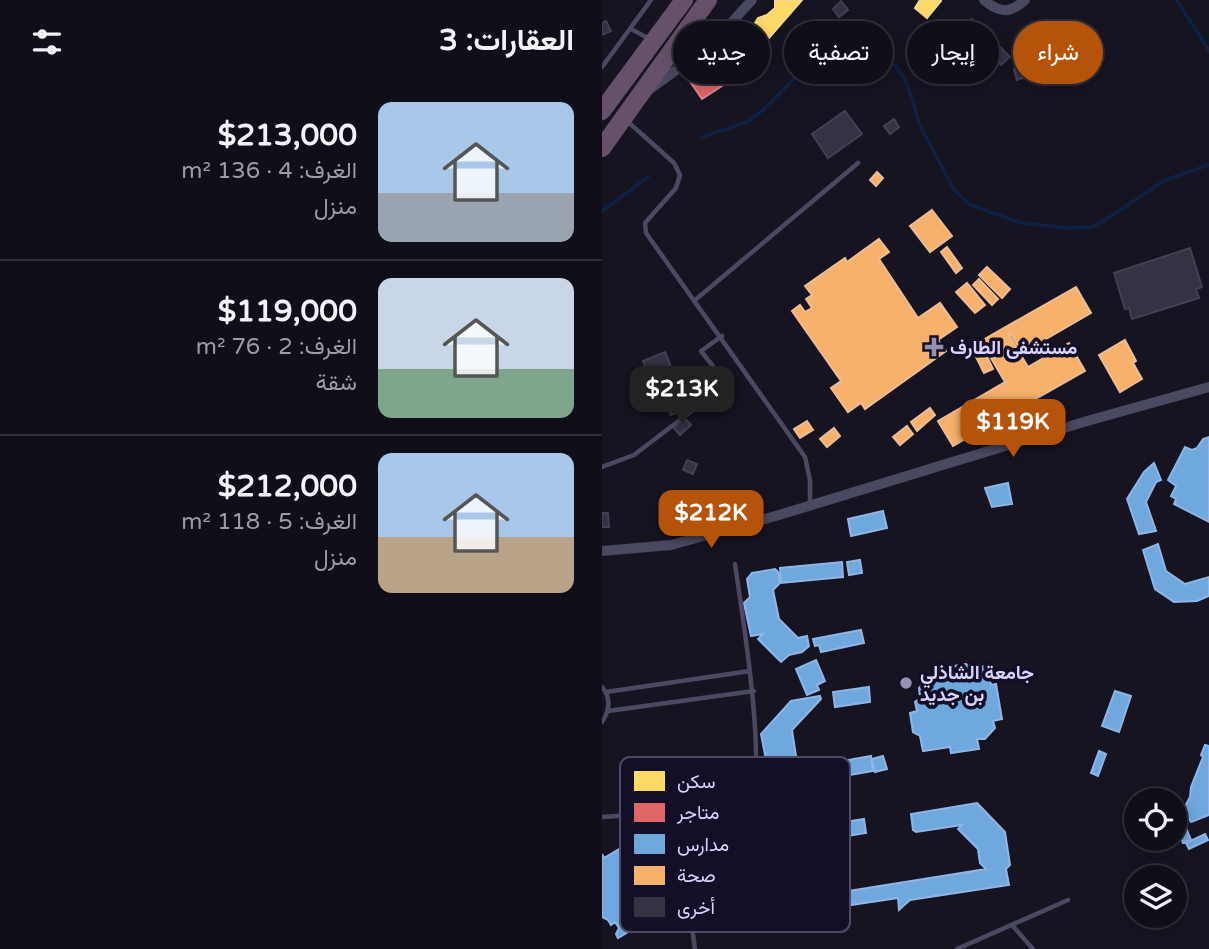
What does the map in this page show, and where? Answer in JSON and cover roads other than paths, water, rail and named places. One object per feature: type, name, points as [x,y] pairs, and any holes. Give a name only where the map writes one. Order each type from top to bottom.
[{"type":"highway","points":[[602,111],[684,0]]},
{"type":"highway","points":[[602,148],[708,0]]},
{"type":"street","points":[[640,96],[711,45],[752,0]]},
{"type":"street","points":[[984,0],[994,9],[1007,12],[1014,10],[1025,0]]},
{"type":"street","points":[[602,551],[671,545],[1209,387]]},
{"type":"lane","points":[[602,67],[651,0]]},
{"type":"lane","points":[[631,29],[653,41]]},
{"type":"lane","points":[[624,118],[674,163],[680,175],[676,188],[645,223],[645,228],[805,457],[810,480],[810,504]]},
{"type":"lane","points":[[694,301],[858,163]]},
{"type":"lane","points":[[602,467],[634,455],[727,384],[701,351],[722,336]]},
{"type":"lane","points":[[735,564],[754,691],[755,757]]},
{"type":"lane","points":[[606,692],[751,671]]},
{"type":"lane","points":[[602,687],[606,692],[608,711],[602,722]]},
{"type":"lane","points":[[608,711],[754,691]]},
{"type":"lane","points":[[602,817],[620,816]]},
{"type":"lane","points":[[957,949],[1068,900]]},
{"type":"lane","points":[[1012,925],[1033,949]]},
{"type":"waterway","points":[[1177,0],[1209,51]]},
{"type":"waterway","points":[[702,137],[747,122],[800,73],[823,59],[879,57],[895,65],[903,77],[919,124],[955,191],[970,205],[1021,223],[1068,228],[1091,227],[1165,180],[1209,165]]},
{"type":"waterway","points":[[602,211],[648,177]]},
{"type":"place","name":"مستشفى الطارف","points":[[934,347]]},
{"type":"place","name":"جامعة الشاذلي بن جديد","points":[[906,683]]}]
